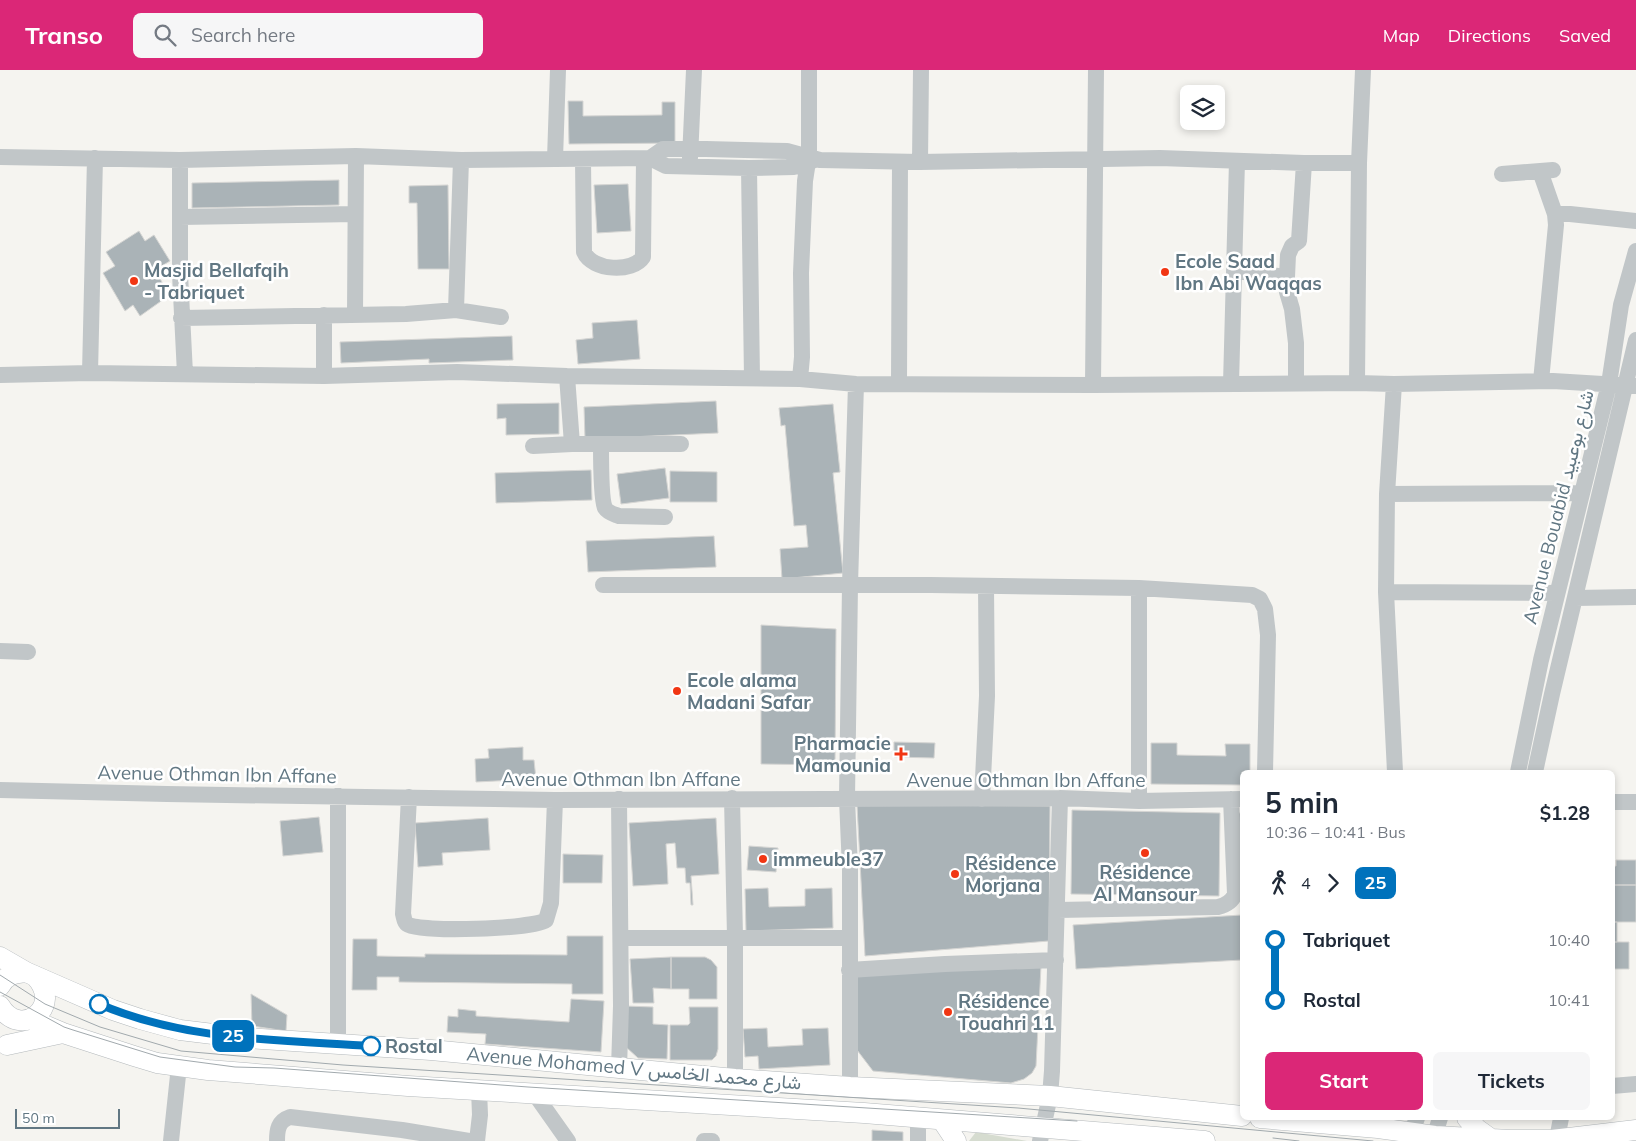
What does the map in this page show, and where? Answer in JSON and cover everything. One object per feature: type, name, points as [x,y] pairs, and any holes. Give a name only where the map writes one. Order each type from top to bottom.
[{"type":"main road","name":"Avenue Mohamed V شارع محمد الخامس","points":[[0,956],[31,974],[113,1010],[180,1030],[270,1040],[431,1050],[735,1079],[850,1087],[1050,1096],[1240,1116]]},
{"type":"main road","points":[[0,986],[5,978],[15,973],[31,974],[43,984],[46,993],[45,1004],[39,1014],[28,1020]]},
{"type":"main road","name":"Avenue Mohamed V شارع محمد الخامس","points":[[0,1006],[10,1017],[17,1020],[28,1020],[134,1056],[179,1066],[269,1076],[918,1118],[1041,1134],[1204,1141]]},
{"type":"main road","points":[[4,1049],[63,1033]]},
{"type":"main road","points":[[942,1120],[956,1141]]},
{"type":"main road","points":[[1322,1120],[1436,1131],[1491,1139],[1557,1139],[1636,1130]]},
{"type":"main road","points":[[1469,1120],[1477,1129],[1491,1139]]},
{"type":"street","points":[[555,159],[558,70]]},
{"type":"street","points":[[690,157],[694,70]]},
{"type":"street","points":[[800,379],[802,356],[801,274],[805,182],[811,160],[809,70]]},
{"type":"street","points":[[920,162],[921,70]]},
{"type":"street","points":[[1093,385],[1096,70]]},
{"type":"street","points":[[1357,383],[1359,163],[1364,70]]},
{"type":"street","points":[[0,157],[180,160],[356,156],[461,160],[647,159],[663,149],[690,157],[749,168],[794,167],[811,160]]},
{"type":"street","points":[[690,157],[780,150],[793,152],[811,160],[900,162],[1160,158],[1359,163]]},
{"type":"street","points":[[355,315],[356,156]]},
{"type":"street","points":[[90,374],[95,158]]},
{"type":"street","points":[[583,159],[583,240],[586,255],[588,260],[608,267],[637,264],[643,257],[647,159]]},
{"type":"street","points":[[180,160],[181,318],[185,374]]},
{"type":"street","points":[[456,310],[461,160]]},
{"type":"street","points":[[1231,384],[1237,161]]},
{"type":"street","points":[[899,384],[900,162]]},
{"type":"street","points":[[1296,384],[1296,344],[1292,309],[1287,292],[1287,277],[1288,255],[1292,246],[1299,241],[1304,163]]},
{"type":"street","points":[[749,168],[752,378]]},
{"type":"street","points":[[1502,174],[1547,171],[1555,214],[1556,225],[1540,381]]},
{"type":"street","points":[[180,217],[355,214]]},
{"type":"street","points":[[1555,214],[1636,221]]},
{"type":"street","name":"Avenue Bouabid شارع بوعبيد","points":[[1518,770],[1541,660],[1582,493],[1623,385],[1622,305],[1636,251]]},
{"type":"street","points":[[1234,271],[1287,277]]},
{"type":"street","points":[[181,318],[406,314],[456,310],[501,317]]},
{"type":"street","points":[[324,316],[324,376]]},
{"type":"street","name":"Avenue Bouabid شارع بوعبيد","points":[[1535,770],[1623,385],[1636,340]]},
{"type":"street","points":[[0,375],[185,374],[324,376],[457,372],[568,376],[800,379],[856,384],[1394,384],[1540,381],[1623,385]]},
{"type":"street","points":[[568,376],[572,444]]},
{"type":"street","points":[[850,1087],[850,869],[847,799],[850,585],[856,384]]},
{"type":"street","points":[[1394,384],[1386,494],[1386,592],[1395,770]]},
{"type":"street","points":[[601,444],[606,509],[612,514],[619,516],[664,516]]},
{"type":"street","points":[[533,446],[681,444]]},
{"type":"street","points":[[1386,494],[1582,493]]},
{"type":"street","points":[[603,585],[932,585],[1139,588],[1252,595],[1260,599],[1265,609],[1268,635],[1265,770]]},
{"type":"street","points":[[982,799],[987,696],[986,587]]},
{"type":"street","points":[[1139,588],[1139,801]]},
{"type":"street","points":[[1386,592],[1557,593]]},
{"type":"street","points":[[1575,598],[1636,597]]},
{"type":"street","points":[[0,651],[28,652]]},
{"type":"street","name":"Avenue Othman Ibn Affane","points":[[0,790],[555,800],[1060,798],[1139,801],[1237,799]]},
{"type":"street","points":[[338,796],[338,1044]]},
{"type":"street","points":[[409,797],[402,914],[410,926],[434,929],[527,926],[546,920],[551,903],[555,800]]},
{"type":"street","points":[[732,798],[735,937],[735,1079]]},
{"type":"street","points":[[1041,1134],[1050,1096],[1054,1036],[1060,798]]},
{"type":"street","points":[[619,799],[621,938],[619,1068]]},
{"type":"street","points":[[1058,910],[1218,907],[1228,903],[1234,898],[1235,894],[1237,799]]},
{"type":"street","points":[[1615,802],[1636,802]]},
{"type":"street","points":[[621,938],[849,938]]},
{"type":"street","points":[[849,970],[1056,960]]},
{"type":"street","points":[[4,1049],[28,1020]]},
{"type":"street","points":[[172,1141],[179,1066]]},
{"type":"street","points":[[1615,1086],[1636,1084]]},
{"type":"street","points":[[477,1141],[480,1090]]},
{"type":"street","points":[[534,1093],[568,1141]]},
{"type":"street","points":[[277,1141],[279,1124],[290,1117],[400,1136],[470,1141]]},
{"type":"street","points":[[918,1118],[918,1141]]},
{"type":"street","points":[[1557,1139],[1561,1120]]},
{"type":"street","points":[[704,1141],[712,1141]]},
{"type":"shaded area","points":[[976,1132],[1027,1141],[969,1141]]},
{"type":"building","points":[[568,101],[583,101],[583,116],[662,115],[662,102],[675,102],[675,143],[569,144]]},
{"type":"building","points":[[339,180],[339,205],[192,208],[192,183]]},
{"type":"building","points":[[628,184],[631,231],[597,233],[594,185]]},
{"type":"building","points":[[448,185],[449,269],[418,269],[417,203],[409,203],[409,186]]},
{"type":"building","name":"Masjid Bellafqih - Tabriquet","points":[[139,231],[145,241],[154,235],[170,261],[155,270],[166,289],[160,292],[164,299],[140,316],[133,305],[125,311],[103,273],[115,266],[106,252]]},
{"type":"building","points":[[637,320],[640,359],[578,364],[576,340],[593,338],[592,323]]},
{"type":"building","points":[[512,336],[513,360],[429,363],[429,359],[341,363],[340,342]]},
{"type":"building","points":[[716,401],[718,433],[585,439],[584,407]]},
{"type":"building","points":[[559,403],[559,434],[506,435],[506,418],[497,419],[497,404]]},
{"type":"building","points":[[833,404],[840,472],[833,473],[843,573],[782,579],[780,549],[808,547],[806,525],[794,526],[785,425],[781,426],[779,408]]},
{"type":"building","points":[[665,468],[669,498],[621,504],[617,474]]},
{"type":"building","points":[[591,470],[592,500],[496,503],[495,473]]},
{"type":"building","points":[[670,471],[717,472],[717,502],[670,502]]},
{"type":"building","points":[[714,536],[716,567],[588,572],[586,541]]},
{"type":"building","points":[[761,625],[836,629],[835,765],[761,764]]},
{"type":"building","points":[[894,742],[935,743],[934,758],[894,757]]},
{"type":"building","points":[[1151,743],[1177,743],[1177,755],[1226,756],[1225,744],[1250,744],[1250,770],[1240,770],[1240,785],[1151,784]]},
{"type":"building","points":[[523,747],[523,760],[534,760],[536,779],[476,782],[475,759],[489,758],[488,749]]},
{"type":"building","name":"Résidence Morjana","points":[[857,805],[1050,806],[1049,941],[865,956]]},
{"type":"building","name":"Résidence Al Mansour","points":[[1072,810],[1220,813],[1219,896],[1071,894]]},
{"type":"building","points":[[1237,813],[1240,813],[1240,866]]},
{"type":"building","points":[[319,817],[323,852],[283,856],[280,821]]},
{"type":"building","points":[[488,818],[490,850],[442,853],[443,865],[418,867],[415,823]]},
{"type":"building","points":[[716,818],[719,874],[691,876],[693,905],[691,905],[690,883],[686,883],[685,868],[677,868],[675,843],[666,844],[668,884],[633,886],[629,823]]},
{"type":"building","name":"immeuble37","points":[[749,846],[778,848],[776,872],[747,870]]},
{"type":"building","points":[[563,854],[603,855],[602,883],[563,883]]},
{"type":"building","points":[[1616,860],[1636,860],[1636,885],[1615,885]]},
{"type":"building","points":[[1615,885],[1636,885],[1636,922],[1615,922]]},
{"type":"building","points":[[768,888],[769,907],[805,906],[805,889],[832,888],[833,928],[746,931],[745,889]]},
{"type":"building","name":"Résidence Al Mansour","points":[[1240,915],[1240,960],[1076,969],[1073,925]]},
{"type":"building","points":[[1615,922],[1617,922],[1617,942],[1615,942]]},
{"type":"building","points":[[567,936],[603,936],[603,994],[572,994],[572,984],[399,982],[399,977],[377,977],[377,990],[352,990],[353,939],[377,939],[377,956],[425,957],[425,954],[567,955]]},
{"type":"building","points":[[1615,942],[1629,942],[1629,969],[1615,969]]},
{"type":"building","points":[[671,957],[671,989],[653,988],[654,1003],[633,1003],[630,959]]},
{"type":"building","points":[[671,957],[705,957],[711,960],[717,967],[717,999],[689,999],[689,989],[671,989]]},
{"type":"building","name":"Résidence Touahri 11","points":[[1041,966],[1036,1066],[1032,1073],[1024,1079],[1011,1083],[873,1071],[857,1050],[857,975]]},
{"type":"building","points":[[251,994],[287,1015],[286,1031],[252,1026]]},
{"type":"building","points":[[571,999],[604,1001],[601,1052],[485,1044],[486,1034],[447,1032],[448,1016],[458,1017],[458,1009],[476,1011],[476,1016],[569,1022]]},
{"type":"building","points":[[625,1006],[653,1007],[653,1024],[668,1025],[667,1059],[638,1058],[626,1047]]},
{"type":"building","points":[[689,1007],[718,1007],[718,1049],[716,1056],[712,1060],[670,1060],[670,1025],[688,1025],[690,1023]]},
{"type":"building","points":[[767,1028],[768,1047],[803,1045],[802,1029],[828,1028],[830,1065],[759,1069],[758,1056],[745,1057],[743,1029]]},
{"type":"building","points":[[872,1130],[903,1132],[903,1141],[872,1141]]},
{"type":"tram line","points":[[0,975],[45,1004],[100,1027],[181,1051],[343,1065],[1018,1108],[1373,1141]]},
{"type":"tram line","points":[[0,992],[73,1030],[160,1057],[235,1067],[1077,1121]]},
{"type":"tram line","points":[[1273,1138],[1299,1141]]},
{"type":"bus line","name":"25","points":[[99,1004],[140,1019],[180,1030],[246,1038],[371,1046]]},
{"type":"place","name":"Ecole Saad Ibn Abi Waqqas","points":[[1165,272]]},
{"type":"place","name":"Masjid Bellafqih - Tabriquet","points":[[134,281]]},
{"type":"place","name":"Ecole alama Madani Safar","points":[[677,691]]},
{"type":"place","name":"Pharmacie Mamounia","points":[[901,754]]},
{"type":"place","name":"Résidence Al Mansour","points":[[1145,853]]},
{"type":"place","name":"immeuble37","points":[[763,859]]},
{"type":"place","name":"Résidence Morjana","points":[[955,874]]},
{"type":"place","name":"Résidence Touahri 11","points":[[948,1012]]},
{"type":"place","name":"Rostal","points":[[371,1046]]}]
